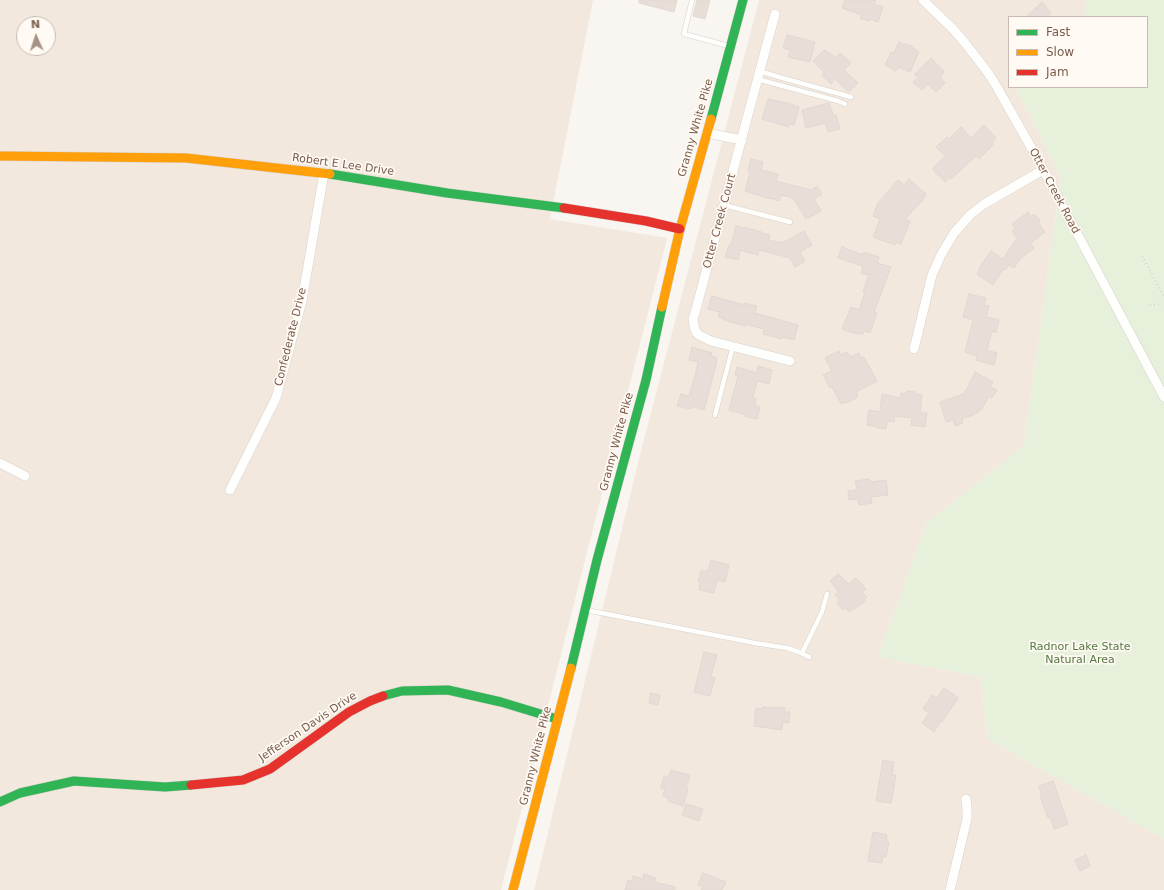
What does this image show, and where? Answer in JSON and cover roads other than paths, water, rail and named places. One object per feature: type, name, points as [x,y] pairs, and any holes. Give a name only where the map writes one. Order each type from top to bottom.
[{"type":"street","name":"Granny White Pike","points":[[514,890],[584,610],[646,380],[680,229],[743,0]]},
{"type":"street","name":"Otter Creek Road","points":[[922,0],[966,43],[986,70],[1015,117],[1164,397]]},
{"type":"street","name":"Otter Creek Court","points":[[774,14],[742,140],[695,313],[694,326],[696,332],[704,338],[790,361]]},
{"type":"street","points":[[707,134],[742,140]]},
{"type":"street","name":"Robert E Lee Drive","points":[[0,156],[186,158],[324,174],[447,193],[609,214],[680,229]]},
{"type":"street","points":[[914,349],[932,275],[941,255],[954,233],[970,215],[984,204],[1002,192],[1043,170]]},
{"type":"street","name":"Confederate Drive","points":[[230,490],[276,398],[302,301],[324,174]]},
{"type":"street","points":[[0,463],[24,476]]},
{"type":"street","name":"Jefferson Davis Drive","points":[[0,802],[20,793],[74,781],[165,787],[243,780],[270,769],[349,712],[385,695],[402,691],[448,690],[502,702],[557,719]]},
{"type":"street","points":[[950,890],[967,819],[966,799]]},
{"type":"lane","points":[[692,0],[684,34],[731,47]]},
{"type":"lane","points":[[758,75],[806,85],[851,97]]},
{"type":"lane","points":[[758,75],[845,104]]},
{"type":"lane","points":[[804,91],[806,85]]},
{"type":"lane","points":[[724,205],[790,222]]},
{"type":"lane","points":[[715,415],[733,346]]},
{"type":"lane","points":[[802,653],[822,612],[827,594]]},
{"type":"lane","points":[[584,610],[787,648],[809,657]]},
{"type":"park label","name":"Radnor Lake State Natural Area","points":[[1080,653]]}]
